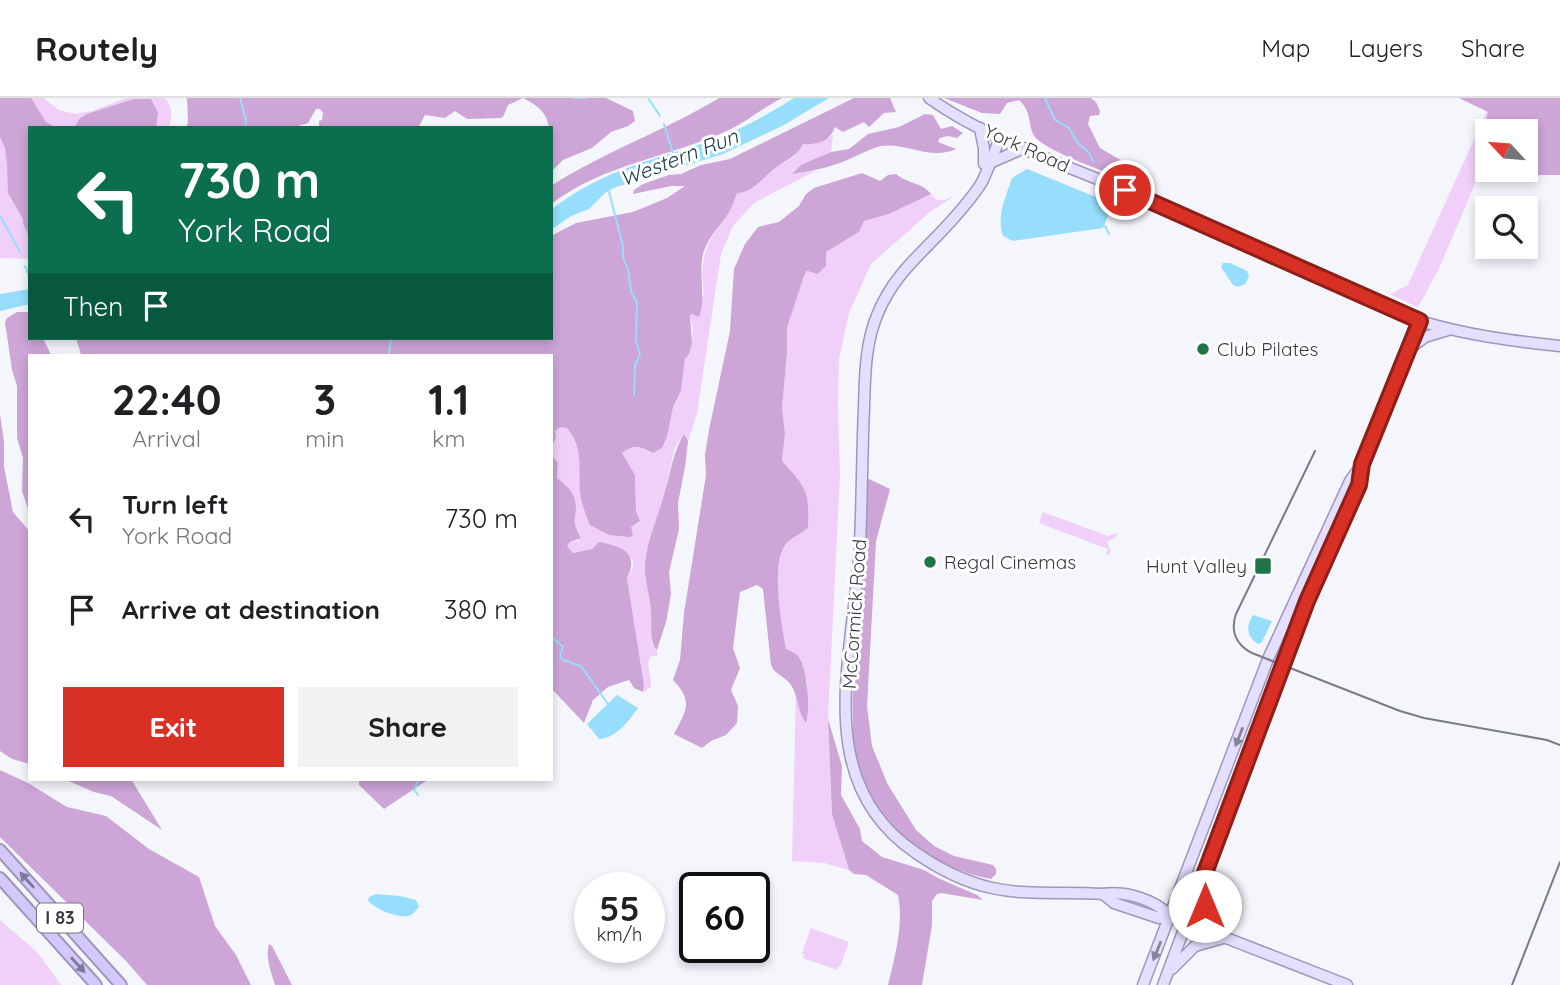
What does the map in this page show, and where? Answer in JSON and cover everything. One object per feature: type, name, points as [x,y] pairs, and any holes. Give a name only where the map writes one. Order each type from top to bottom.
[{"type":"highway","name":"I 83","points":[[0,850],[121,985]]},
{"type":"highway","name":"I 83","points":[[0,878],[96,985]]},
{"type":"main road","name":"York Road","points":[[929,98],[998,137],[1175,211],[1420,321],[1498,339],[1560,346]]},
{"type":"main road","points":[[980,128],[987,163],[1024,148]]},
{"type":"main road","name":"McCormick Road","points":[[998,137],[973,192],[954,218],[911,260],[897,278],[877,315],[869,339],[864,394],[860,546],[849,650],[847,717],[849,749],[860,789],[874,814],[895,838],[938,867],[964,879],[1003,890],[1103,894],[1114,903],[1159,918],[1170,916],[1347,985]]},
{"type":"main road","points":[[1143,985],[1268,659],[1359,485],[1362,464],[1420,321]]},
{"type":"main road","points":[[1408,350],[1425,337],[1450,330]]},
{"type":"main road","points":[[1164,981],[1313,573]]},
{"type":"main road","points":[[1164,981],[1181,958],[1195,946],[1225,938],[1207,911],[1203,878]]},
{"type":"shaded area","points":[[0,98],[43,98],[59,110],[76,114],[126,98],[165,98],[171,109],[170,126],[28,126],[28,259],[0,258]]},
{"type":"shaded area","points":[[0,98],[31,98],[46,122],[53,126],[28,126],[28,234],[23,219],[8,193],[5,148],[0,137]]},
{"type":"shaded area","points":[[187,98],[523,98],[508,105],[500,118],[467,119],[455,111],[445,118],[425,115],[419,126],[319,126],[323,113],[320,109],[316,109],[308,123],[298,126],[187,126]]},
{"type":"shaded area","points":[[523,98],[606,98],[633,111],[635,121],[611,132],[592,148],[563,160],[553,170],[553,126],[548,126],[546,118],[533,103]]},
{"type":"shaded area","points":[[719,98],[782,98],[731,129],[594,179],[553,203],[553,185],[592,162]]},
{"type":"shaded area","points":[[854,98],[890,98],[896,112],[884,113],[869,127],[864,122],[843,132],[835,127],[830,136],[822,141],[803,144],[794,156],[753,188],[737,193],[729,212],[704,251],[701,267],[701,309],[699,317],[690,315],[692,344],[685,359],[681,391],[673,407],[667,437],[662,448],[653,453],[637,447],[622,453],[635,475],[636,511],[640,521],[631,527],[633,535],[630,537],[609,535],[590,525],[581,496],[576,443],[567,428],[560,427],[555,431],[553,444],[553,354],[81,354],[77,340],[553,340],[553,235],[576,223],[633,212],[667,198],[685,186],[671,186],[633,194],[634,190],[643,184],[681,174],[701,165],[730,159]]},
{"type":"shaded area","points":[[944,98],[1091,98],[1100,111],[1099,115],[1090,116],[1088,124],[1100,148],[1139,171],[1143,178],[1141,182],[1136,182],[1050,148],[1033,134],[1027,112],[1019,100],[1007,103],[1000,114],[982,113]]},
{"type":"shaded area","points":[[1459,98],[1560,98],[1560,175],[1538,175],[1538,119],[1487,119],[1488,112]]},
{"type":"shaded area","points":[[1560,98],[1504,119],[1483,119],[1487,111]]},
{"type":"shaded area","points":[[134,99],[151,99],[158,113],[156,126],[75,126],[80,118]]},
{"type":"shaded area","points":[[925,114],[933,115],[941,129],[952,126],[963,133],[957,138],[940,138],[938,142],[956,149],[937,153],[900,146],[881,146],[832,166],[792,174],[801,165],[812,160],[831,152],[849,149],[868,134],[899,127]]},
{"type":"shaded area","points":[[833,135],[831,152],[812,160],[793,173],[817,170],[754,203],[733,226],[721,254],[697,414],[688,441],[684,434],[675,447],[645,578],[651,604],[652,644],[657,650],[657,656],[649,659],[650,688],[643,692],[627,578],[633,561],[625,553],[599,543],[592,549],[573,553],[567,546],[570,542],[579,541],[573,524],[573,496],[557,478],[558,463],[553,457],[555,431],[560,427],[567,427],[576,442],[581,496],[593,527],[609,535],[638,524],[640,521],[636,511],[635,475],[621,453],[636,447],[652,453],[662,448],[667,437],[673,407],[681,391],[685,359],[689,354],[693,331],[690,315],[704,295],[703,263],[710,240],[737,193],[755,187],[773,169],[794,157],[803,144],[826,140]]},
{"type":"shaded area","points":[[1475,137],[1476,182],[1438,271],[1417,307],[1390,294],[1408,285]]},
{"type":"shaded area","points":[[862,173],[880,181],[888,175],[896,174],[924,187],[931,194],[889,214],[864,221],[859,232],[826,252],[826,266],[818,274],[807,271],[804,276],[787,328],[782,461],[805,491],[808,528],[788,542],[781,553],[778,595],[786,649],[797,655],[806,677],[806,723],[791,685],[775,672],[771,665],[763,589],[757,585],[740,592],[733,648],[740,668],[731,690],[738,706],[737,723],[726,735],[702,748],[674,734],[682,719],[686,700],[673,680],[680,660],[684,613],[706,475],[705,455],[709,430],[730,331],[734,269],[745,244],[758,227],[779,222],[799,206],[806,194],[814,188]]},
{"type":"shaded area","points":[[931,194],[937,200],[956,195],[931,211],[871,264],[849,313],[839,359],[840,475],[828,719],[832,814],[849,870],[824,863],[792,861],[796,693],[802,718],[808,717],[807,682],[797,655],[786,649],[778,580],[781,553],[788,542],[808,528],[808,516],[805,491],[782,461],[787,328],[804,276],[807,271],[818,274],[826,266],[826,252],[859,232],[864,221],[889,214]]},
{"type":"shaded area","points":[[17,312],[28,312],[28,340],[44,340],[51,354],[28,354],[28,508],[22,491],[23,458],[17,438],[17,386],[12,370],[5,322]]},
{"type":"shaded area","points":[[0,414],[4,467],[13,512],[28,530],[28,763],[12,759],[0,751]]},
{"type":"shaded area","points":[[684,434],[688,441],[678,503],[679,529],[669,572],[671,594],[657,650],[652,638],[651,608],[645,571],[646,555],[675,455]]},
{"type":"shaded area","points":[[553,457],[558,463],[557,478],[574,496],[574,521],[581,538],[567,546],[573,553],[592,549],[599,542],[607,544],[626,552],[631,562],[627,578],[643,692],[634,688],[629,680],[608,687],[593,700],[584,723],[553,690]]},
{"type":"shaded area","points":[[867,478],[890,489],[876,541],[867,706],[872,746],[887,783],[916,830],[934,846],[954,856],[993,865],[996,874],[991,879],[944,864],[903,838],[885,821],[870,801],[860,779],[852,751],[853,683]]},
{"type":"shaded area","points":[[1043,512],[1108,536],[1117,533],[1116,537],[1107,542],[1111,551],[1109,555],[1106,553],[1108,549],[1039,523]]},
{"type":"shaded area","points":[[828,719],[842,766],[841,795],[860,829],[862,841],[882,857],[924,870],[983,900],[937,894],[932,901],[932,925],[922,985],[888,985],[899,928],[898,895],[866,875],[854,874],[849,870],[832,814]]},
{"type":"shaded area","points":[[0,770],[28,783],[67,807],[106,816],[149,849],[199,877],[215,926],[236,955],[251,985],[147,985],[0,837]]},
{"type":"shaded area","points":[[69,781],[132,781],[162,830],[111,796]]},
{"type":"shaded area","points":[[359,781],[426,781],[384,809],[359,785]]},
{"type":"shaded area","points":[[0,920],[38,953],[61,985],[0,985]]},
{"type":"shaded area","points":[[811,928],[849,942],[837,970],[803,958],[802,953]]},
{"type":"shaded area","points":[[269,944],[292,985],[275,985],[268,959]]},
{"type":"water","name":"Western Run","points":[[794,98],[829,98],[784,125],[723,154],[616,187],[605,193],[589,209],[571,216],[553,229],[553,209],[592,183],[723,136]]},
{"type":"water","points":[[1027,169],[1113,204],[1103,228],[1013,241],[1003,236],[1001,214],[1012,178]]},
{"type":"water","points":[[1223,263],[1230,263],[1247,271],[1249,277],[1245,284],[1238,287],[1233,285],[1221,267]]},
{"type":"water","points":[[28,289],[28,304],[0,311],[0,294]]},
{"type":"water","points":[[1253,615],[1272,621],[1262,642],[1258,644],[1248,631]]},
{"type":"water","points":[[617,695],[638,708],[611,736],[599,739],[587,724]]},
{"type":"water","points":[[376,894],[416,900],[419,907],[411,915],[394,915],[368,901],[369,897]]},
{"type":"waterway","points":[[240,98],[245,126]]},
{"type":"waterway","points":[[574,98],[586,98]]},
{"type":"waterway","points":[[648,98],[660,116]]},
{"type":"waterway","points":[[1045,98],[1055,120],[1069,128],[1093,161]]},
{"type":"waterway","name":"Western Run","points":[[664,124],[673,153]]},
{"type":"waterway","points":[[609,192],[631,291],[637,303],[636,341],[640,355],[635,365],[634,395]]},
{"type":"waterway","points":[[0,216],[20,252]]},
{"type":"waterway","points":[[1105,226],[1109,234]]},
{"type":"waterway","points":[[25,266],[28,273]]},
{"type":"waterway","points":[[389,354],[391,340]]},
{"type":"waterway","points":[[553,638],[563,647],[560,656],[563,660],[581,666],[608,704]]},
{"type":"waterway","points":[[418,781],[414,790],[418,795]]},
{"type":"tram line","points":[[1315,451],[1236,614],[1234,632],[1238,642],[1252,653],[1400,711],[1424,718],[1547,740],[1560,745]]},
{"type":"tram line","points":[[1512,985],[1560,862]]},
{"type":"place","name":"Club Pilates","points":[[1203,349]]},
{"type":"place","name":"Regal Cinemas","points":[[930,562]]},
{"type":"place","name":"Hunt Valley","points":[[1263,566]]},
{"type":"route","points":[[1125,190],[1420,321],[1362,464],[1359,485],[1307,601],[1203,878],[1205,906]]}]
